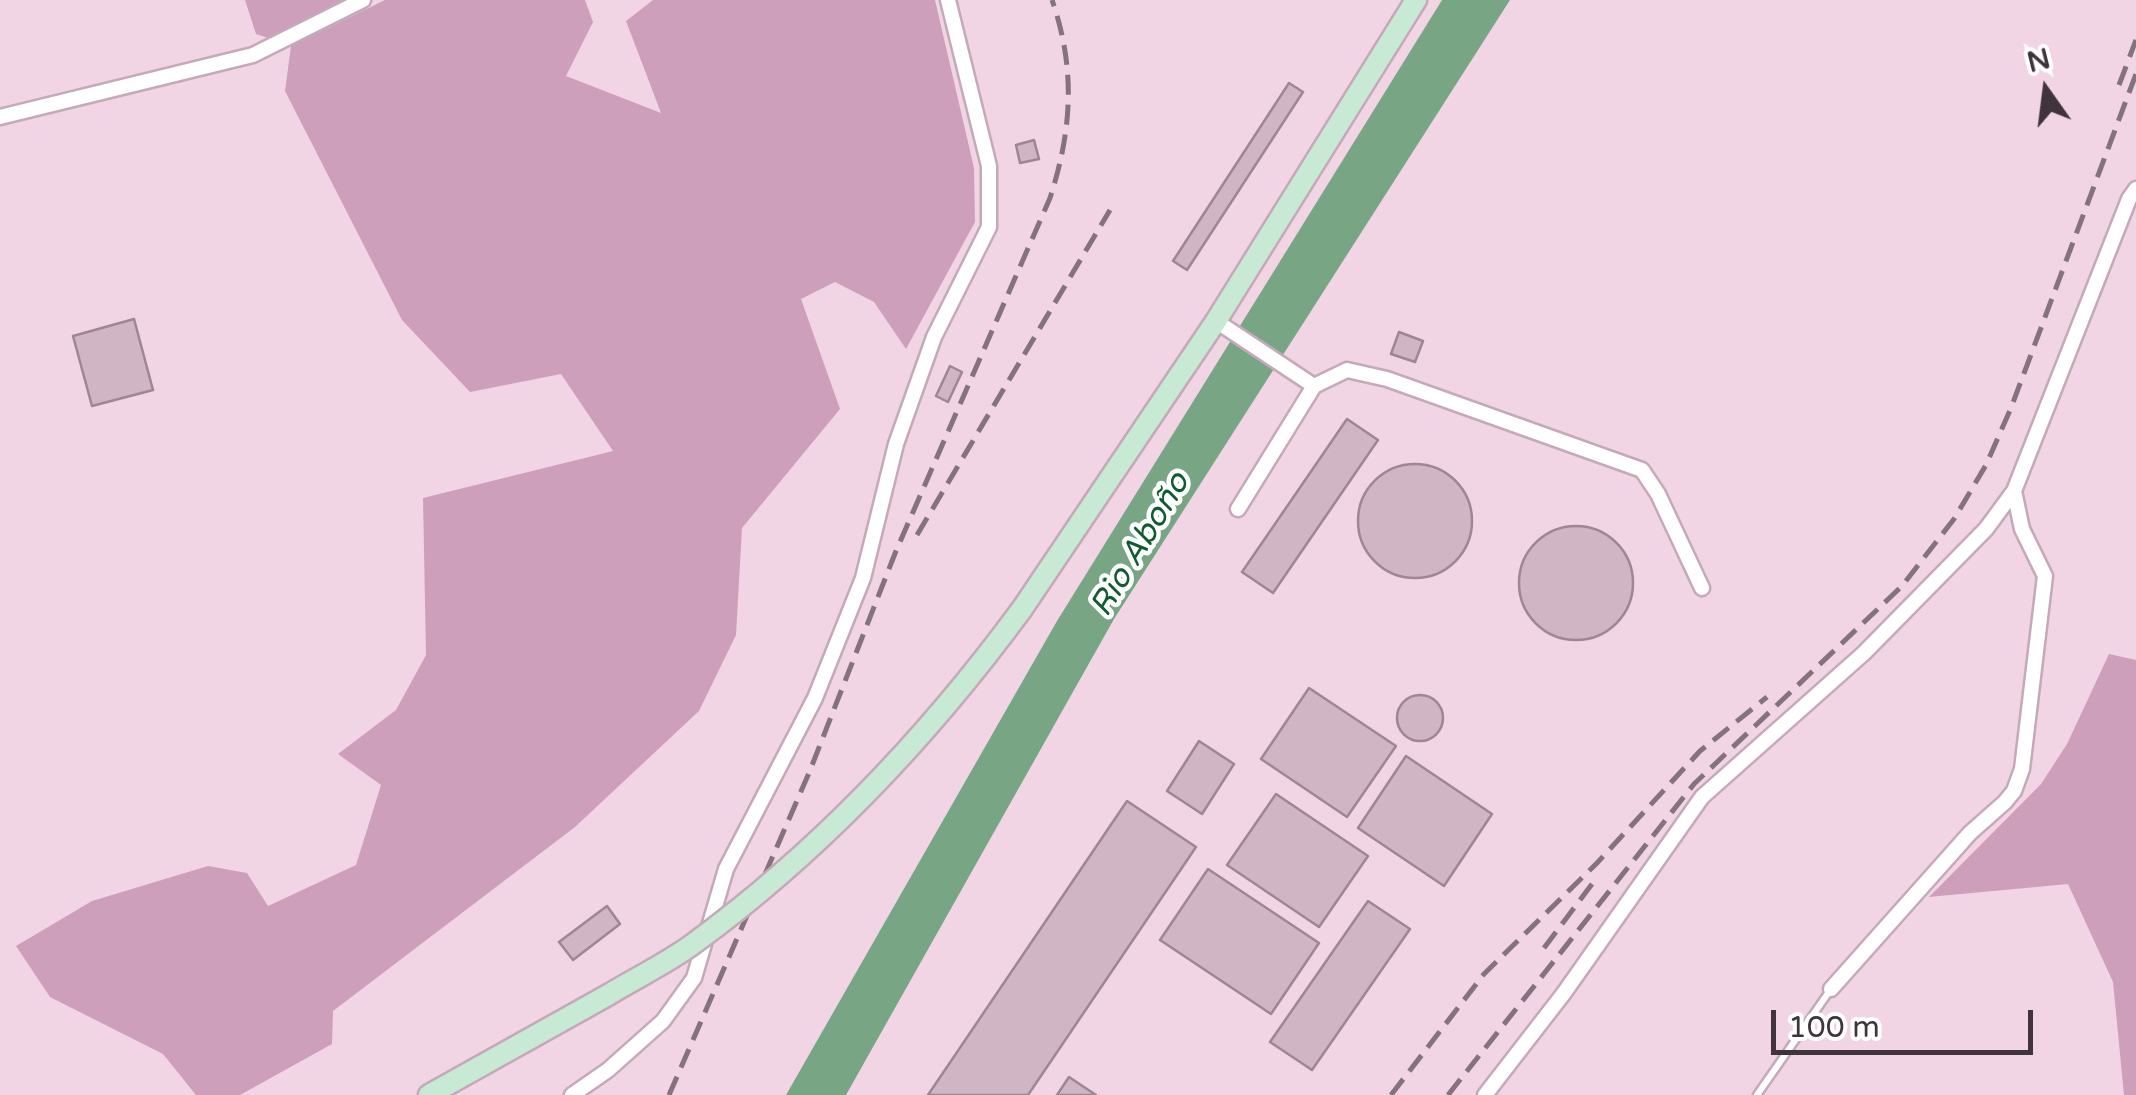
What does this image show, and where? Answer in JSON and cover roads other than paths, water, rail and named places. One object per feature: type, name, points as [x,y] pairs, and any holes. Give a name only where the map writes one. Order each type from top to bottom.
[{"type":"street","points":[[0,117],[253,55],[363,0]]},
{"type":"street","points":[[572,1095],[608,1070],[663,1021],[694,978],[726,869],[814,698],[863,578],[896,444],[928,354],[989,228],[989,166],[948,0]]},
{"type":"street","points":[[429,1095],[692,946],[796,860],[966,686],[1222,323],[1416,0]]},
{"type":"street","points":[[1485,1095],[1564,993],[1702,797],[1864,654],[1986,529],[2014,492],[2129,198],[2136,189]]},
{"type":"street","points":[[1222,323],[1314,386]]},
{"type":"street","points":[[1238,509],[1314,386],[1347,370],[1387,379],[1642,470],[1658,494],[1702,588]]},
{"type":"street","points":[[1831,989],[1970,833],[2014,791],[2022,768],[2045,576],[2022,529],[2014,492]]},
{"type":"lane","points":[[1757,1095],[1831,989]]},
{"type":"water","name":"Rio Aboño","points":[[1442,0],[1510,0],[1114,619],[846,1095],[786,1095],[1057,621]]},
{"type":"railway","points":[[669,1095],[809,773],[896,551],[1050,198],[1063,148],[1068,99],[1065,50],[1052,0]]},
{"type":"railway","points":[[2119,85],[2136,40]]},
{"type":"railway","points":[[1448,1095],[1694,784],[1902,586],[1954,519],[1986,465],[2011,408],[2136,74]]},
{"type":"railway","points":[[917,535],[1110,210]]},
{"type":"railway","points":[[1391,1095],[1484,974],[1597,863],[1700,751],[1767,697]]},
{"type":"railway","points":[[1544,948],[1595,880]]}]
